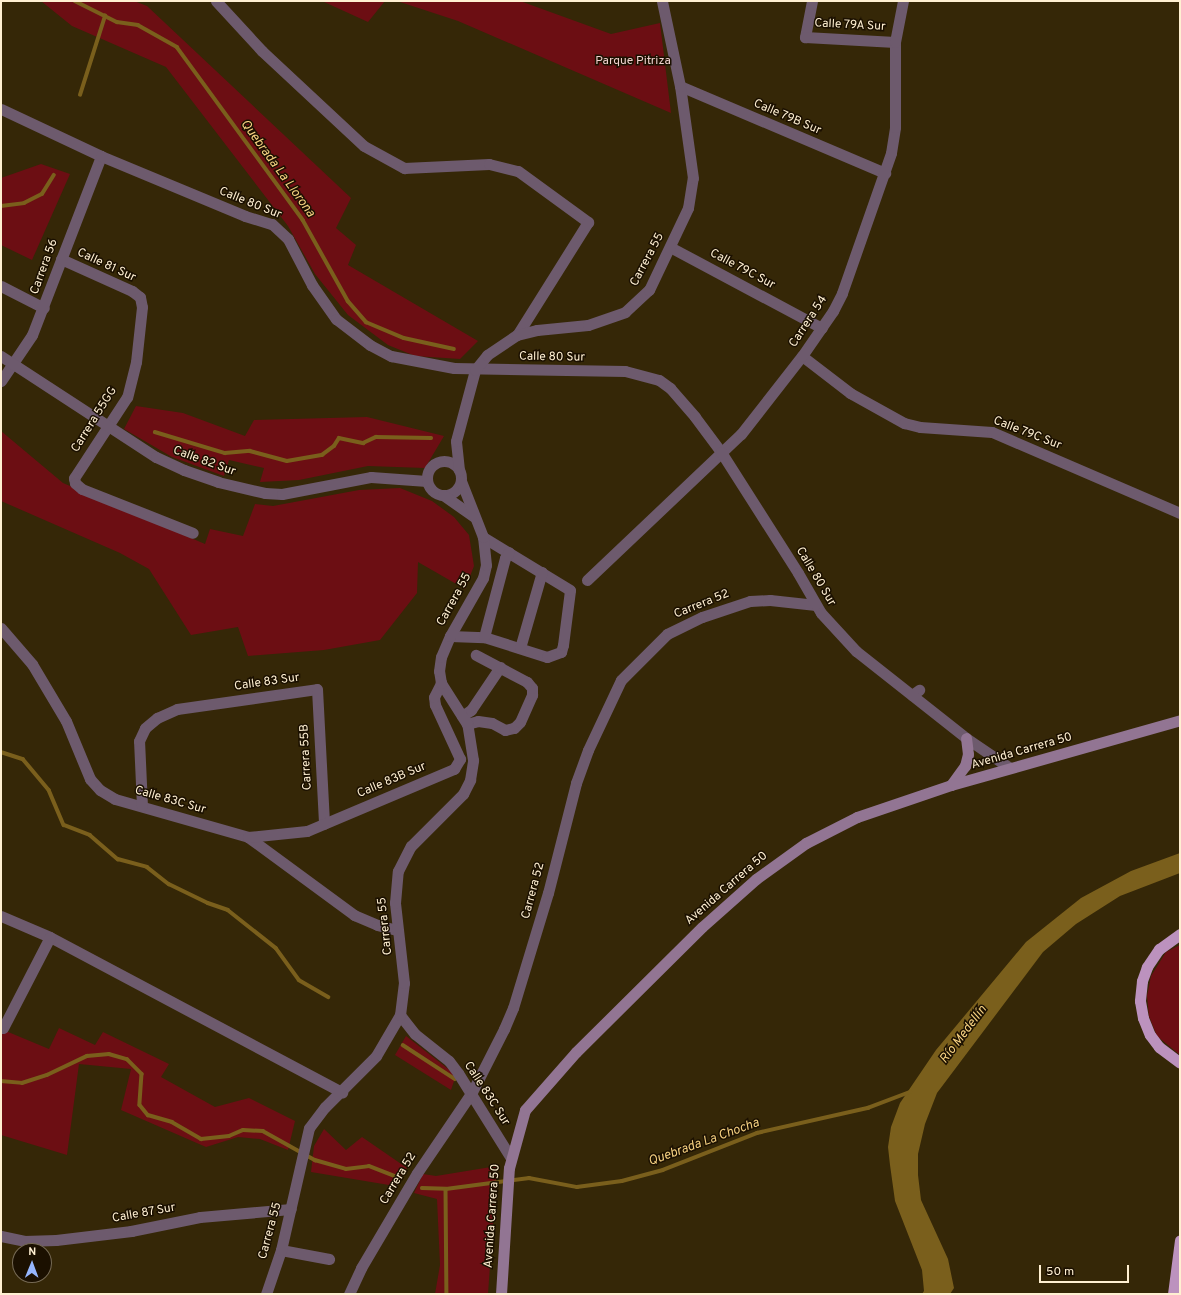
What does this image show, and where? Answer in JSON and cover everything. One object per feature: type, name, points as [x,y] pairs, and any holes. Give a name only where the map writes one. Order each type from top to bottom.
[{"type":"highway","points":[[1180,934],[1159,949],[1147,967],[1142,981],[1140,1001],[1143,1018],[1150,1035],[1159,1047],[1180,1062]]},
{"type":"highway","points":[[1173,1294],[1180,1240]]},
{"type":"main road","name":"Avenida Carrera 50","points":[[501,1294],[510,1163],[520,1124],[534,1098],[576,1052],[702,927],[751,884],[785,857],[835,827],[878,809],[951,785],[1180,720]]},
{"type":"main road","points":[[951,785],[965,766],[968,754],[966,738]]},
{"type":"street","points":[[216,1],[262,51],[364,146],[404,168],[489,164],[518,171],[588,222],[517,335]]},
{"type":"street","name":"Carrera 55","points":[[436,464],[451,450],[456,441],[475,370],[487,355],[517,335],[536,330],[588,325],[625,312],[649,290],[670,247],[688,208],[693,178],[680,86],[662,1]]},
{"type":"street","name":"Calle 79A Sur","points":[[812,1],[805,37],[895,42]]},
{"type":"street","name":"Carrera 54","points":[[587,580],[741,434],[802,356],[822,328],[842,293],[862,233],[892,153],[895,127],[895,42],[903,1]]},
{"type":"street","name":"Calle 79B Sur","points":[[680,86],[885,173]]},
{"type":"street","name":"Calle 80 Sur","points":[[1,109],[101,156],[245,216],[272,224],[281,230],[322,302],[336,319],[370,345],[391,356],[412,361],[475,370],[625,371],[659,380],[670,388],[721,452],[798,573],[816,605],[856,651],[916,692],[966,738],[1010,768]]},
{"type":"street","name":"Carrera 56","points":[[1,381],[32,335],[44,308],[61,259],[101,156]]},
{"type":"street","name":"Calle 79C Sur","points":[[670,247],[822,328]]},
{"type":"street","name":"Calle 81 Sur","points":[[61,259],[132,291],[140,297]]},
{"type":"street","points":[[1,286],[44,308]]},
{"type":"street","name":"Carrera 55GG","points":[[140,297],[140,339],[132,382],[127,397],[74,478],[75,483],[82,489],[193,533]]},
{"type":"street","name":"Calle 82 Sur","points":[[1,356],[108,426],[172,465],[218,482],[265,493],[302,491],[371,477],[427,481]]},
{"type":"street","name":"Calle 79C Sur","points":[[802,356],[850,393],[904,423],[920,426],[992,432],[1180,513]]},
{"type":"street","name":"Carrera 55","points":[[456,441],[459,470]]},
{"type":"street","points":[[443,495],[455,491],[461,482],[459,470],[451,462],[436,464],[429,471],[427,481],[433,491],[443,495],[473,516]]},
{"type":"street","name":"Carrera 55","points":[[266,1294],[281,1250],[291,1209],[304,1139],[316,1118],[376,1056],[400,1015],[404,983],[397,930],[396,884],[404,857],[423,831],[463,794],[470,780],[473,760],[465,720],[440,682],[438,671],[441,657],[450,636],[483,578],[486,553],[483,538],[473,516],[461,482]]},
{"type":"street","points":[[450,636],[484,637],[547,657],[561,652],[570,590],[509,552],[483,538]]},
{"type":"street","points":[[484,637],[505,558],[509,552]]},
{"type":"street","points":[[520,648],[542,572]]},
{"type":"street","name":"Carrera 52","points":[[349,1294],[361,1268],[417,1172],[472,1092],[513,1008],[548,893],[576,783],[588,750],[621,680],[667,634],[702,617],[750,601],[770,600],[816,605]]},
{"type":"street","name":"Calle 83C Sur","points":[[1,628],[32,664],[66,722],[90,779],[100,790],[115,799],[248,837],[354,915],[397,930]]},
{"type":"street","points":[[476,654],[500,667],[527,682],[532,688],[532,695],[520,722],[514,728],[505,730],[485,722],[465,720],[500,667]]},
{"type":"street","name":"Calle 83B Sur","points":[[248,837],[298,834],[454,769],[458,765],[460,759],[435,705],[434,697],[440,682]]},
{"type":"street","name":"Calle 83 Sur","points":[[142,806],[139,741],[145,728],[157,718],[177,709],[317,689]]},
{"type":"street","name":"Carrera 55B","points":[[317,689],[324,824]]},
{"type":"street","points":[[1,916],[50,937],[342,1092]]},
{"type":"street","points":[[4,1028],[50,937]]},
{"type":"street","name":"Calle 83C Sur","points":[[400,1015],[415,1034],[449,1062],[472,1092],[510,1163]]},
{"type":"street","name":"Calle 87 Sur","points":[[1,1236],[24,1241],[56,1240],[131,1231],[200,1217],[291,1209]]},
{"type":"street","points":[[281,1250],[329,1259]]},
{"type":"green space","points":[[41,1],[134,1],[147,6],[351,198],[336,228],[356,245],[348,265],[478,341],[460,359],[415,356],[388,345],[348,315],[315,274],[288,226],[166,67],[72,26]]},
{"type":"green space","points":[[322,1],[385,1],[368,22]]},
{"type":"green space","name":"Parque Pitriza","points":[[397,1],[520,1],[611,34],[660,23],[671,113],[458,21]]},
{"type":"green space","points":[[41,164],[70,174],[32,260],[1,245],[1,178]]},
{"type":"green space","points":[[136,406],[183,413],[245,436],[254,420],[367,417],[444,436],[425,468],[368,466],[299,480],[260,482],[264,468],[229,460],[224,476],[172,457],[124,429]]},
{"type":"green space","points":[[1,431],[63,483],[205,544],[210,529],[243,536],[255,504],[273,506],[359,490],[400,488],[432,501],[454,517],[469,535],[474,566],[465,589],[418,562],[417,593],[380,640],[324,650],[248,656],[238,627],[191,635],[149,569],[120,553],[1,501]]},
{"type":"green space","points":[[1180,945],[1180,1055],[1157,1036],[1149,1016],[1147,996],[1151,976],[1166,952]]},
{"type":"green space","points":[[59,1028],[95,1045],[103,1032],[169,1064],[161,1077],[215,1107],[249,1098],[295,1121],[288,1150],[260,1139],[238,1137],[206,1147],[121,1110],[131,1069],[79,1064],[67,1155],[1,1135],[1,1029],[49,1049]]},
{"type":"green space","points":[[406,1036],[456,1075],[451,1090],[395,1055]]},
{"type":"green space","points":[[324,1129],[346,1150],[362,1137],[407,1168],[395,1186],[311,1172],[314,1146]]},
{"type":"green space","points":[[497,1166],[488,1294],[435,1294],[440,1265],[437,1199],[414,1193],[423,1174],[436,1176]]},
{"type":"water","name":"Río Medellín","points":[[1180,853],[1180,873],[1120,896],[1076,924],[1043,952],[937,1093],[925,1124],[918,1154],[918,1175],[921,1200],[948,1259],[954,1288],[950,1294],[922,1294],[924,1291],[922,1270],[895,1201],[890,1165],[888,1147],[891,1127],[900,1103],[936,1050],[1026,942],[1081,898],[1131,871]]},
{"type":"waterway","name":"Quebrada La Llorona","points":[[75,1],[117,22],[138,25],[177,47],[303,220],[348,301],[366,322],[404,338],[454,349]]},
{"type":"waterway","points":[[80,95],[105,16]]},
{"type":"waterway","points":[[1,206],[24,203],[42,194],[54,175]]},
{"type":"waterway","points":[[155,432],[225,453],[250,451],[287,461],[322,455],[334,446],[339,438],[363,443],[376,437],[431,438]]},
{"type":"waterway","name":"Quebrada La Chocha","points":[[1,752],[23,759],[49,790],[64,825],[90,835],[118,859],[147,867],[169,884],[208,903],[228,910],[276,948],[299,980],[329,997]]},
{"type":"waterway","name":"Quebrada La Chocha","points":[[403,1045],[455,1079]]},
{"type":"waterway","points":[[1,1081],[22,1083],[47,1075],[87,1056],[109,1054],[127,1059],[142,1074],[140,1105],[148,1115],[172,1122],[201,1139],[229,1136],[243,1130],[263,1131],[315,1160],[346,1169],[369,1166],[398,1177]]},
{"type":"waterway","name":"Quebrada La Chocha","points":[[422,1188],[446,1189],[529,1178],[577,1187],[622,1181],[663,1170],[757,1133],[868,1108],[910,1092]]},
{"type":"waterway","points":[[446,1189],[447,1294]]}]
